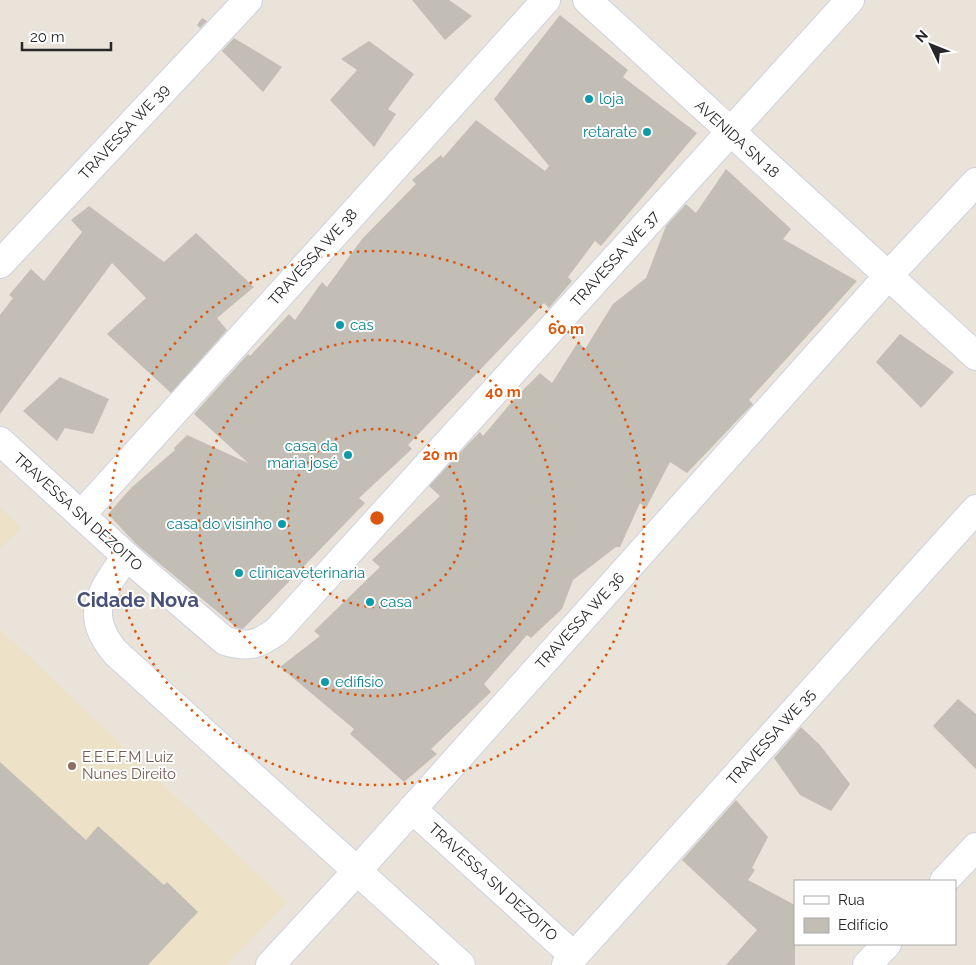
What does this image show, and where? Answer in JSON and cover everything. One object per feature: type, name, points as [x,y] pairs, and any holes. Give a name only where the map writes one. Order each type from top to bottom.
[{"type":"street","name":"TRAVESSA WE 39","points":[[0,264],[248,0]]},
{"type":"street","name":"TRAVESSA WE 38","points":[[81,514],[546,0]]},
{"type":"street","name":"AVENIDA SN 18","points":[[587,0],[730,133],[976,356]]},
{"type":"street","name":"TRAVESSA WE 37","points":[[225,641],[244,646],[261,642],[277,631],[850,0]]},
{"type":"street","points":[[888,276],[976,182]]},
{"type":"street","name":"TRAVESSA WE 36","points":[[270,965],[358,871],[888,276]]},
{"type":"street","name":"TRAVESSA SN DEZOITO","points":[[0,441],[126,556],[225,641]]},
{"type":"street","name":"TRAVESSA WE 35","points":[[570,961],[976,509]]},
{"type":"street","points":[[126,556],[101,593],[99,625],[104,639],[116,653],[461,965]]},
{"type":"street","name":"TRAVESSA SN DEZOITO","points":[[412,809],[570,961]]},
{"type":"street","points":[[945,880],[976,847]]},
{"type":"street","points":[[867,965],[886,945]]},
{"type":"shaded area","points":[[0,507],[21,528],[0,548]]},
{"type":"shaded area","name":"E.E.E.F.M Luiz Nunes Direito","points":[[0,629],[287,902],[227,965],[0,965]]},
{"type":"building","points":[[412,0],[449,0],[472,16],[445,40]]},
{"type":"building","points":[[560,15],[628,70],[623,77],[697,133],[601,246],[595,241],[568,277],[572,281],[549,308],[544,303],[408,445],[412,449],[359,498],[365,503],[243,629],[237,628],[136,544],[108,514],[132,487],[175,450],[174,448],[187,435],[248,463],[194,414],[248,354],[250,356],[289,314],[295,320],[322,282],[327,287],[362,239],[416,184],[412,180],[441,155],[443,158],[476,120],[545,171],[549,166],[494,99]]},
{"type":"building","points":[[202,18],[207,21],[200,28],[197,25]]},
{"type":"building","points":[[234,38],[282,67],[263,92],[222,51]]},
{"type":"building","points":[[369,41],[414,74],[388,109],[396,114],[374,147],[330,100],[357,70],[341,59]]},
{"type":"building","points":[[726,169],[791,229],[783,239],[857,281],[749,400],[753,404],[687,473],[670,462],[646,508],[640,503],[620,547],[616,547],[573,580],[562,609],[531,638],[527,635],[484,684],[491,692],[431,749],[437,754],[404,782],[350,734],[354,729],[280,667],[320,636],[314,631],[380,567],[372,560],[440,496],[429,486],[469,443],[480,432],[483,436],[516,397],[540,373],[552,383],[578,342],[585,349],[613,304],[646,278],[666,226],[686,204],[696,213]]},
{"type":"building","points":[[89,206],[164,262],[196,233],[254,287],[217,318],[227,330],[171,393],[107,334],[146,298],[112,263],[0,414],[0,315],[13,298],[9,295],[31,269],[44,281],[82,232],[71,220]]},
{"type":"building","points":[[900,334],[954,372],[921,408],[876,362]]},
{"type":"building","points":[[60,377],[109,399],[93,434],[65,428],[57,441],[23,411]]},
{"type":"building","points":[[958,699],[976,714],[976,769],[933,726]]},
{"type":"building","points":[[801,727],[820,745],[850,784],[831,811],[800,795],[774,758]]},
{"type":"building","points":[[0,762],[86,840],[98,826],[164,885],[167,882],[198,912],[148,965],[0,965]]},
{"type":"building","points":[[736,800],[768,837],[752,868],[755,870],[748,880],[794,904],[795,965],[726,965],[757,930],[682,860]]},
{"type":"place","name":"loja","points":[[589,99]]},
{"type":"place","name":"retarate","points":[[647,132]]},
{"type":"place","name":"cas","points":[[340,325]]},
{"type":"place","name":"casa da maria josé","points":[[348,455]]},
{"type":"place","name":"casa do visinho","points":[[282,524]]},
{"type":"place","name":"clinicaveterinaria","points":[[239,573]]},
{"type":"place","name":"casa","points":[[370,602]]},
{"type":"place","name":"edifisio","points":[[325,682]]},
{"type":"place","name":"E.E.E.F.M Luiz Nunes Direito","points":[[72,766]]},
{"type":"district","name":"Cidade Nova","points":[[138,600]]}]
